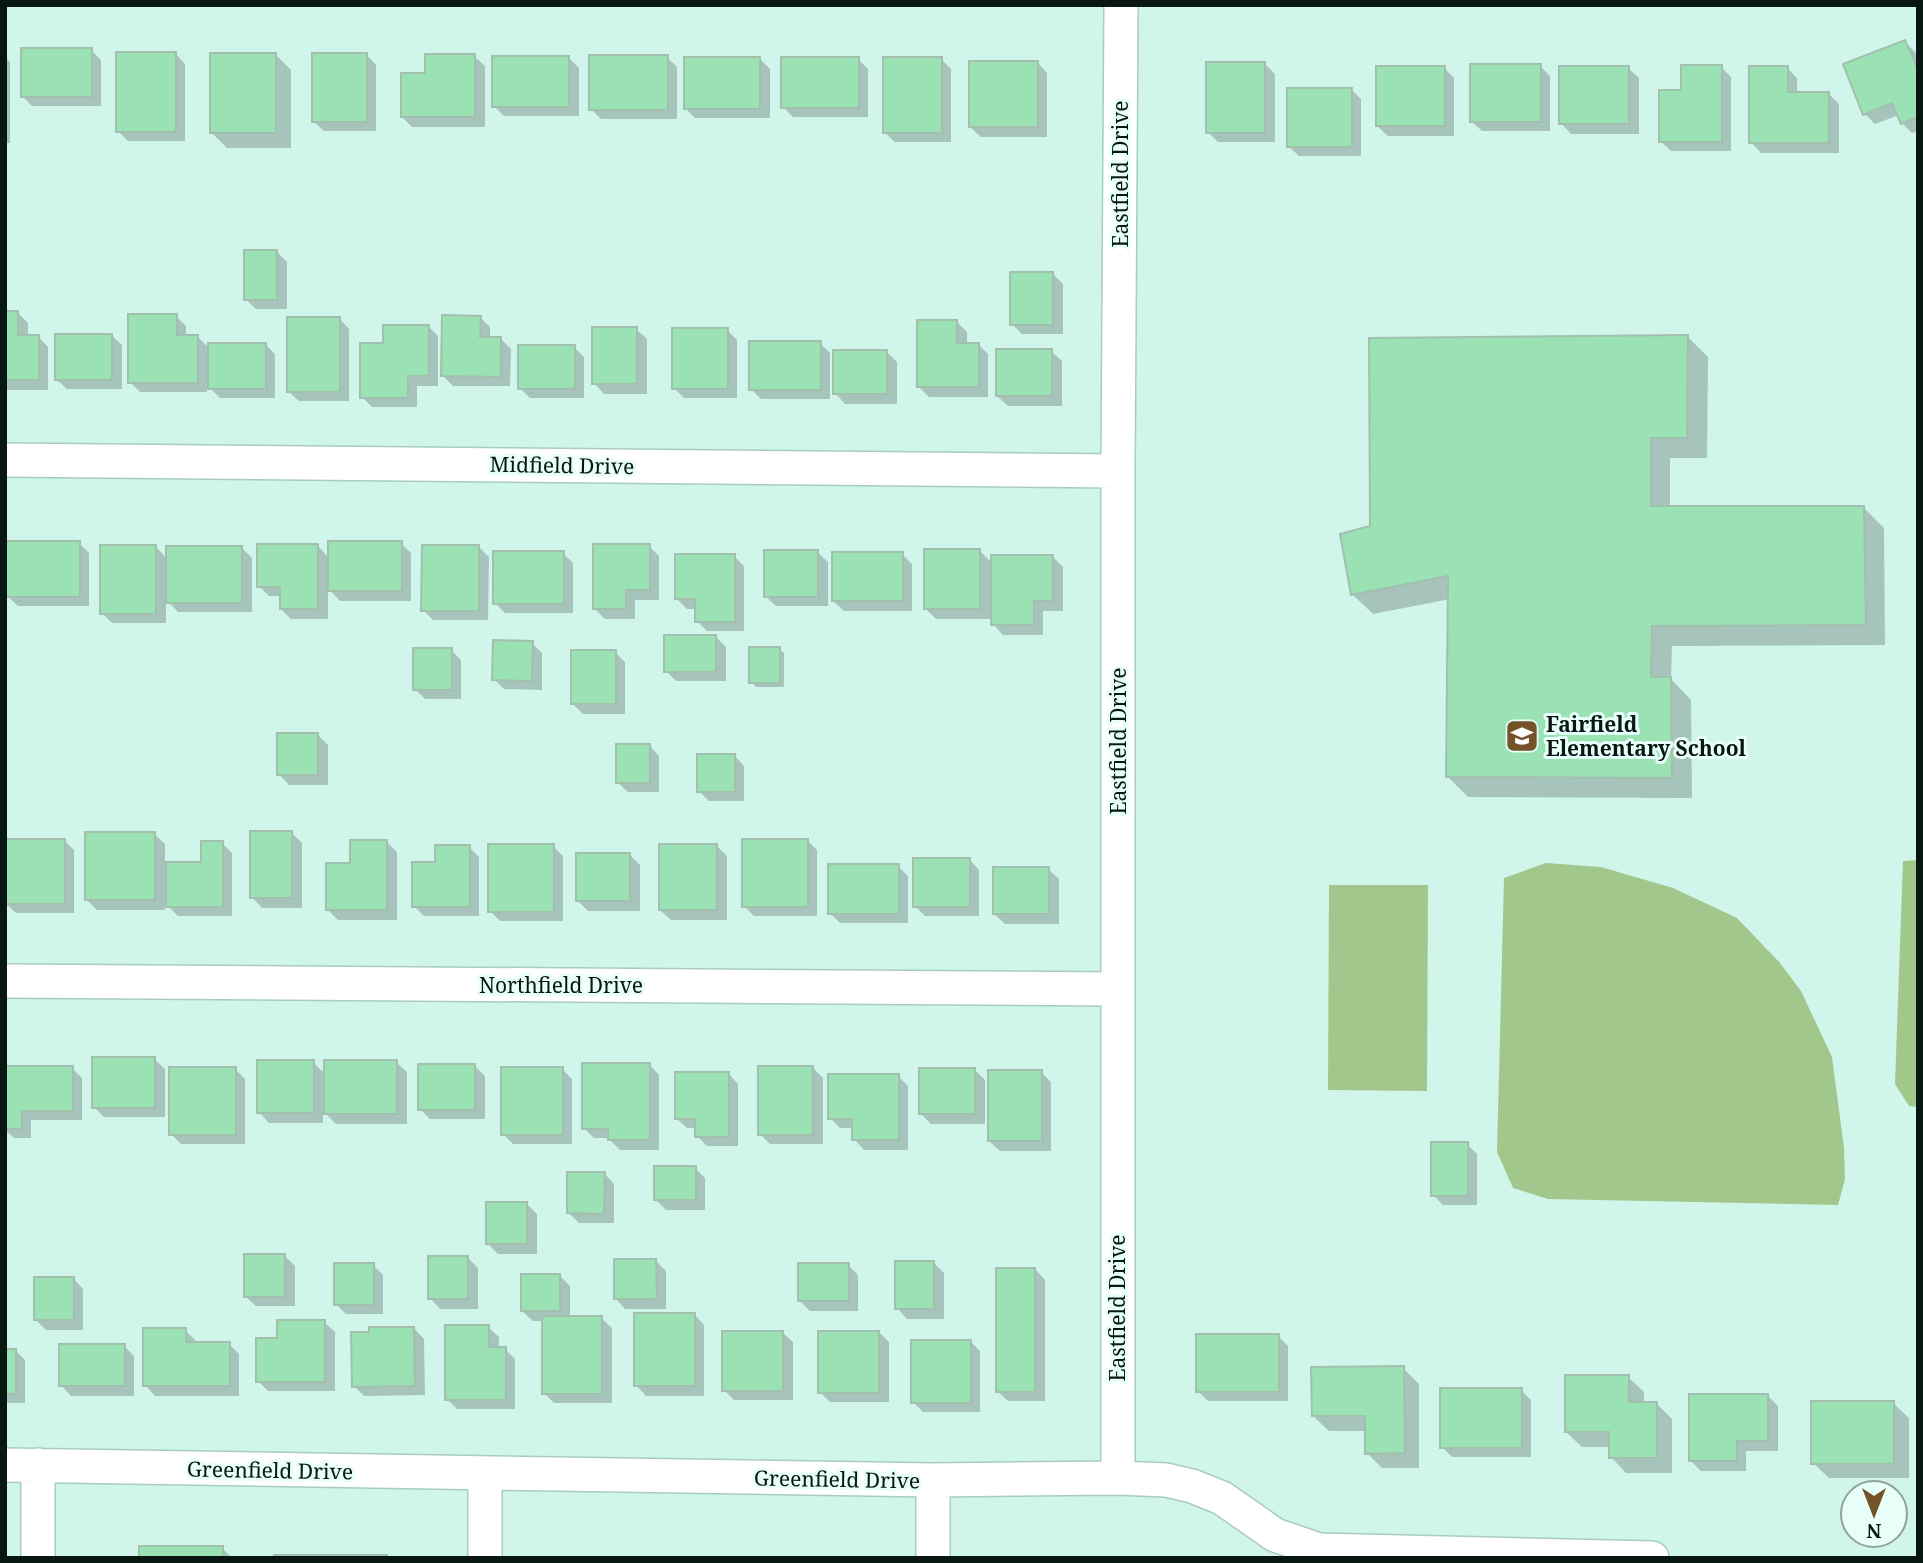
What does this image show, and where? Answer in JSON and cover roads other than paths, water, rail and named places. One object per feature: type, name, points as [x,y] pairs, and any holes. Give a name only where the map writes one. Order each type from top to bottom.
[{"type":"street","name":"Eastfield Drive","points":[[1118,1478],[1121,5]]},
{"type":"street","name":"Midfield Drive","points":[[5,460],[1118,471]]},
{"type":"street","name":"Northfield Drive","points":[[5,981],[1117,989]]},
{"type":"street","name":"Greenfield Drive","points":[[5,1465],[933,1480],[1166,1480],[1192,1486],[1222,1498],[1275,1535],[1319,1550],[1400,1556],[1652,1558]]},
{"type":"street","points":[[38,1465],[38,1558]]},
{"type":"street","points":[[485,1474],[485,1558]]},
{"type":"street","points":[[933,1480],[933,1558]]},
{"type":"place","name":"Fairfield Elementary School","points":[[1522,736]]}]
